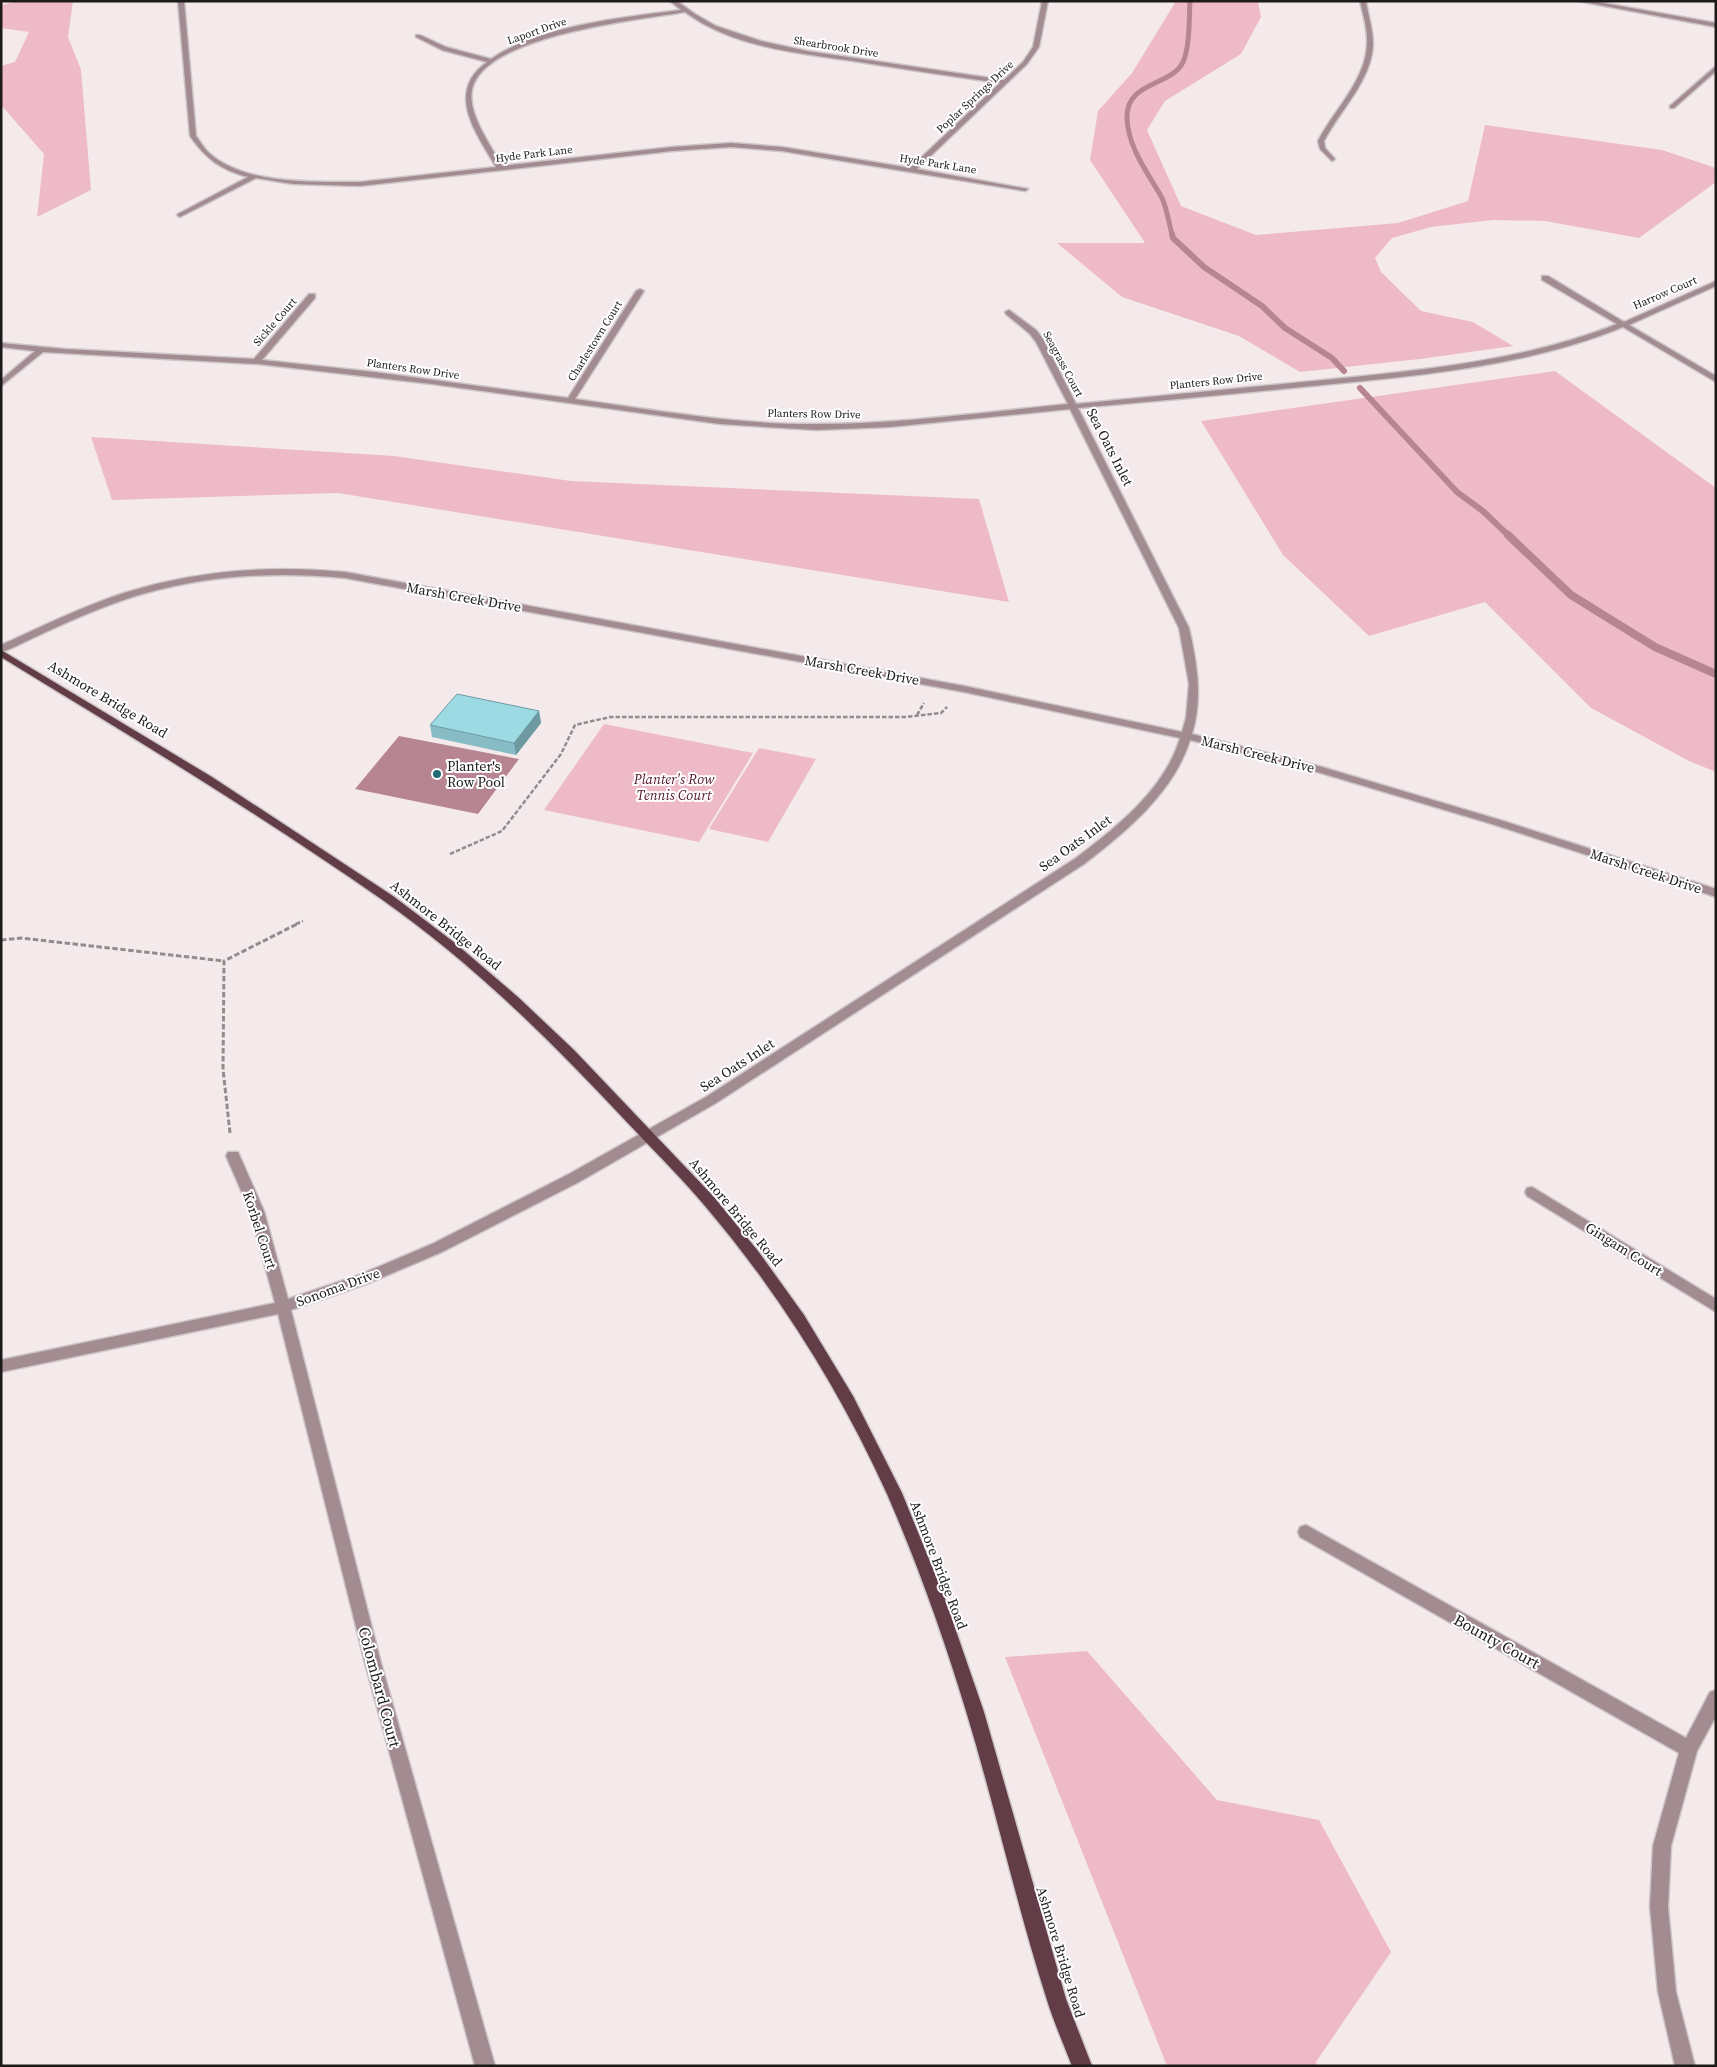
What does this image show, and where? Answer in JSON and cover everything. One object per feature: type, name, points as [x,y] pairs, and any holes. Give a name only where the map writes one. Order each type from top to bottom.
[{"type":"main road","name":"Ashmore Bridge Road","points":[[1,653],[208,779],[389,899],[451,946],[515,1001],[570,1054],[708,1200],[742,1241],[800,1319],[848,1400],[894,1493],[936,1596],[972,1703],[1056,1999],[1082,2066]]},
{"type":"street","name":"Hyde Park Lane","points":[[181,1],[193,136],[198,146],[208,156],[223,165],[255,176],[295,182],[360,184],[672,148],[731,145],[782,149],[1025,189]]},
{"type":"street","name":"Shearbrook Drive","points":[[673,1],[684,11],[717,29],[771,46],[871,63],[1006,82]]},
{"type":"street","name":"Poplar Springs Drive","points":[[912,170],[1026,63],[1036,47],[1045,1]]},
{"type":"street","points":[[1332,159],[1322,148],[1321,141],[1359,77],[1370,44],[1363,1]]},
{"type":"street","points":[[1581,1],[1716,25]]},
{"type":"street","name":"Laport Drive","points":[[500,168],[476,124],[468,101],[469,88],[476,74],[492,61],[520,46],[559,33],[591,25],[684,11]]},
{"type":"street","points":[[418,36],[441,48],[492,61]]},
{"type":"street","points":[[1672,107],[1716,68]]},
{"type":"street","points":[[180,215],[255,176]]},
{"type":"street","points":[[1546,278],[1716,380]]},
{"type":"street","name":"Harrow Court","points":[[1622,324],[1716,283]]},
{"type":"street","name":"Charlestown Court","points":[[569,402],[640,291]]},
{"type":"street","name":"Sickle Court","points":[[256,362],[312,296]]},
{"type":"street","name":"Seagrass Court","points":[[1009,312],[1033,332],[1040,341],[1073,407]]},
{"type":"street","name":"Planters Row Drive","points":[[1,345],[40,351],[256,362],[339,371],[720,421],[816,427],[890,424],[1411,374],[1513,357],[1567,344],[1622,324]]},
{"type":"street","points":[[1,384],[40,351]]},
{"type":"street","name":"Sea Oats Inlet","points":[[649,1136],[719,1094],[1105,843],[1137,813],[1168,773],[1187,736],[1194,694],[1192,659],[1184,628],[1073,407]]},
{"type":"street","name":"Marsh Creek Drive","points":[[1,649],[96,607],[169,584],[241,571],[305,570],[345,575],[964,689],[1187,736],[1318,769],[1496,822],[1716,894]]},
{"type":"street","name":"Sonoma Drive","points":[[1,1366],[282,1307],[364,1279],[437,1248],[574,1178],[649,1136]]},
{"type":"street","name":"Korbel Court","points":[[233,1156],[262,1229],[282,1307]]},
{"type":"street","name":"Gingam Court","points":[[1532,1192],[1716,1306]]},
{"type":"street","name":"Colombard Court","points":[[282,1307],[373,1663],[485,2066]]},
{"type":"street","name":"Bounty Court","points":[[1306,1532],[1689,1750]]},
{"type":"street","points":[[1685,2066],[1667,1992],[1659,1907],[1662,1846],[1689,1750],[1716,1698]]},
{"type":"path","points":[[450,854],[502,831],[561,754],[575,725],[610,717],[917,715]]},
{"type":"path","points":[[1,940],[21,938],[224,961],[303,921]]},
{"type":"path","points":[[224,961],[223,1069],[233,1156]]},
{"type":"green space","points":[[18,1],[73,1],[68,37],[81,70],[91,190],[37,217],[44,154],[1,105],[1,66],[15,62],[29,32],[1,28],[1,5]]},
{"type":"green space","points":[[1176,1],[1258,1],[1261,17],[1241,54],[1165,101],[1147,130],[1181,206],[1256,235],[1398,223],[1468,201],[1485,125],[1662,150],[1716,168],[1716,182],[1639,238],[1545,221],[1493,220],[1431,227],[1392,238],[1375,258],[1381,272],[1421,311],[1473,322],[1513,346],[1420,359],[1300,372],[1239,336],[1122,297],[1057,243],[1145,243],[1090,160],[1098,111],[1132,73]]},
{"type":"green space","points":[[1555,371],[1716,488],[1716,772],[1689,761],[1591,708],[1485,602],[1369,636],[1283,555],[1201,421]]},
{"type":"green space","points":[[91,437],[394,456],[571,481],[979,499],[1009,602],[338,493],[112,500]]},
{"type":"green space","name":"Planter's Row Tennis Court","points":[[604,724],[753,753],[699,842],[544,810]]},
{"type":"green space","points":[[759,748],[816,759],[768,842],[709,829]]},
{"type":"green space","points":[[1087,1651],[1217,1800],[1319,1820],[1391,1952],[1316,2062],[1317,2066],[1167,2066],[1005,1657]]},
{"type":"shaded area","name":"Planter's Row Pool","points":[[399,736],[519,759],[478,814],[355,789]]},
{"type":"building","points":[[457,694],[539,711],[514,743],[430,725]]},
{"type":"waterway","points":[[1172,235],[1162,198],[1145,170],[1131,140],[1127,118],[1129,106],[1134,97],[1141,90],[1169,76],[1183,62],[1188,41],[1190,1]]},
{"type":"waterway","points":[[1172,234],[1173,238],[1204,267],[1262,306],[1285,328],[1332,358],[1344,371]]},
{"type":"waterway","points":[[1360,388],[1457,492],[1484,512],[1509,536]]},
{"type":"waterway","points":[[1508,535],[1571,595],[1655,647],[1716,674]]},
{"type":"place","name":"Planter's Row Pool","points":[[437,774]]}]
